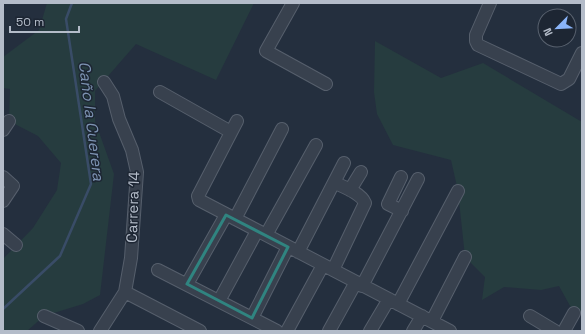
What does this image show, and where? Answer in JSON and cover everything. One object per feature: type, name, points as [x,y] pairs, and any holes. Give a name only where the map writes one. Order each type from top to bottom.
[{"type":"street","points":[[293,3],[266,51],[326,84]]},
{"type":"street","points":[[490,3],[476,35],[478,45],[561,84],[569,79],[582,53]]},
{"type":"street","name":"Carrera 14","points":[[100,331],[125,292],[131,258],[137,172],[132,150],[119,119],[113,96],[104,82]]},
{"type":"street","points":[[160,92],[231,132]]},
{"type":"street","points":[[237,120],[198,196],[199,200],[450,331]]},
{"type":"street","points":[[187,284],[231,217],[282,129]]},
{"type":"street","points":[[219,301],[316,145]]},
{"type":"street","points":[[252,318],[335,182],[344,163]]},
{"type":"street","points":[[350,190],[361,172]]},
{"type":"street","points":[[3,177],[13,186],[3,201]]},
{"type":"street","points":[[401,177],[388,202],[390,206],[402,211]]},
{"type":"street","points":[[329,331],[359,284],[402,211],[418,179]]},
{"type":"street","points":[[287,331],[328,268],[365,205],[364,200],[335,182]]},
{"type":"street","points":[[370,331],[393,302],[458,191]]},
{"type":"street","points":[[3,234],[16,245]]},
{"type":"street","points":[[413,331],[427,319],[465,257]]},
{"type":"street","points":[[158,270],[278,331]]},
{"type":"street","points":[[125,292],[200,331]]},
{"type":"street","points":[[564,331],[574,313]]},
{"type":"street","points":[[44,316],[78,331]]},
{"type":"street","points":[[530,316],[555,331]]},
{"type":"highlighted area","points":[[226,215],[288,247],[252,318],[187,284]]},
{"type":"green space","points":[[47,3],[254,3],[216,80],[136,44],[95,91],[95,121],[114,174],[100,295],[83,304],[44,316],[27,331],[3,331],[3,259],[33,228],[57,190],[61,163],[38,136],[9,121],[10,89],[3,88],[3,57],[39,30]]},
{"type":"green space","points":[[375,41],[441,78],[483,63],[582,122],[582,312],[574,313],[559,286],[541,290],[504,287],[482,300],[485,277],[465,257],[458,191],[451,160],[393,145],[377,114],[374,92]]},
{"type":"waterway","name":"Caño la Cuerera","points":[[3,309],[60,256],[91,184],[66,19],[72,3]]}]
